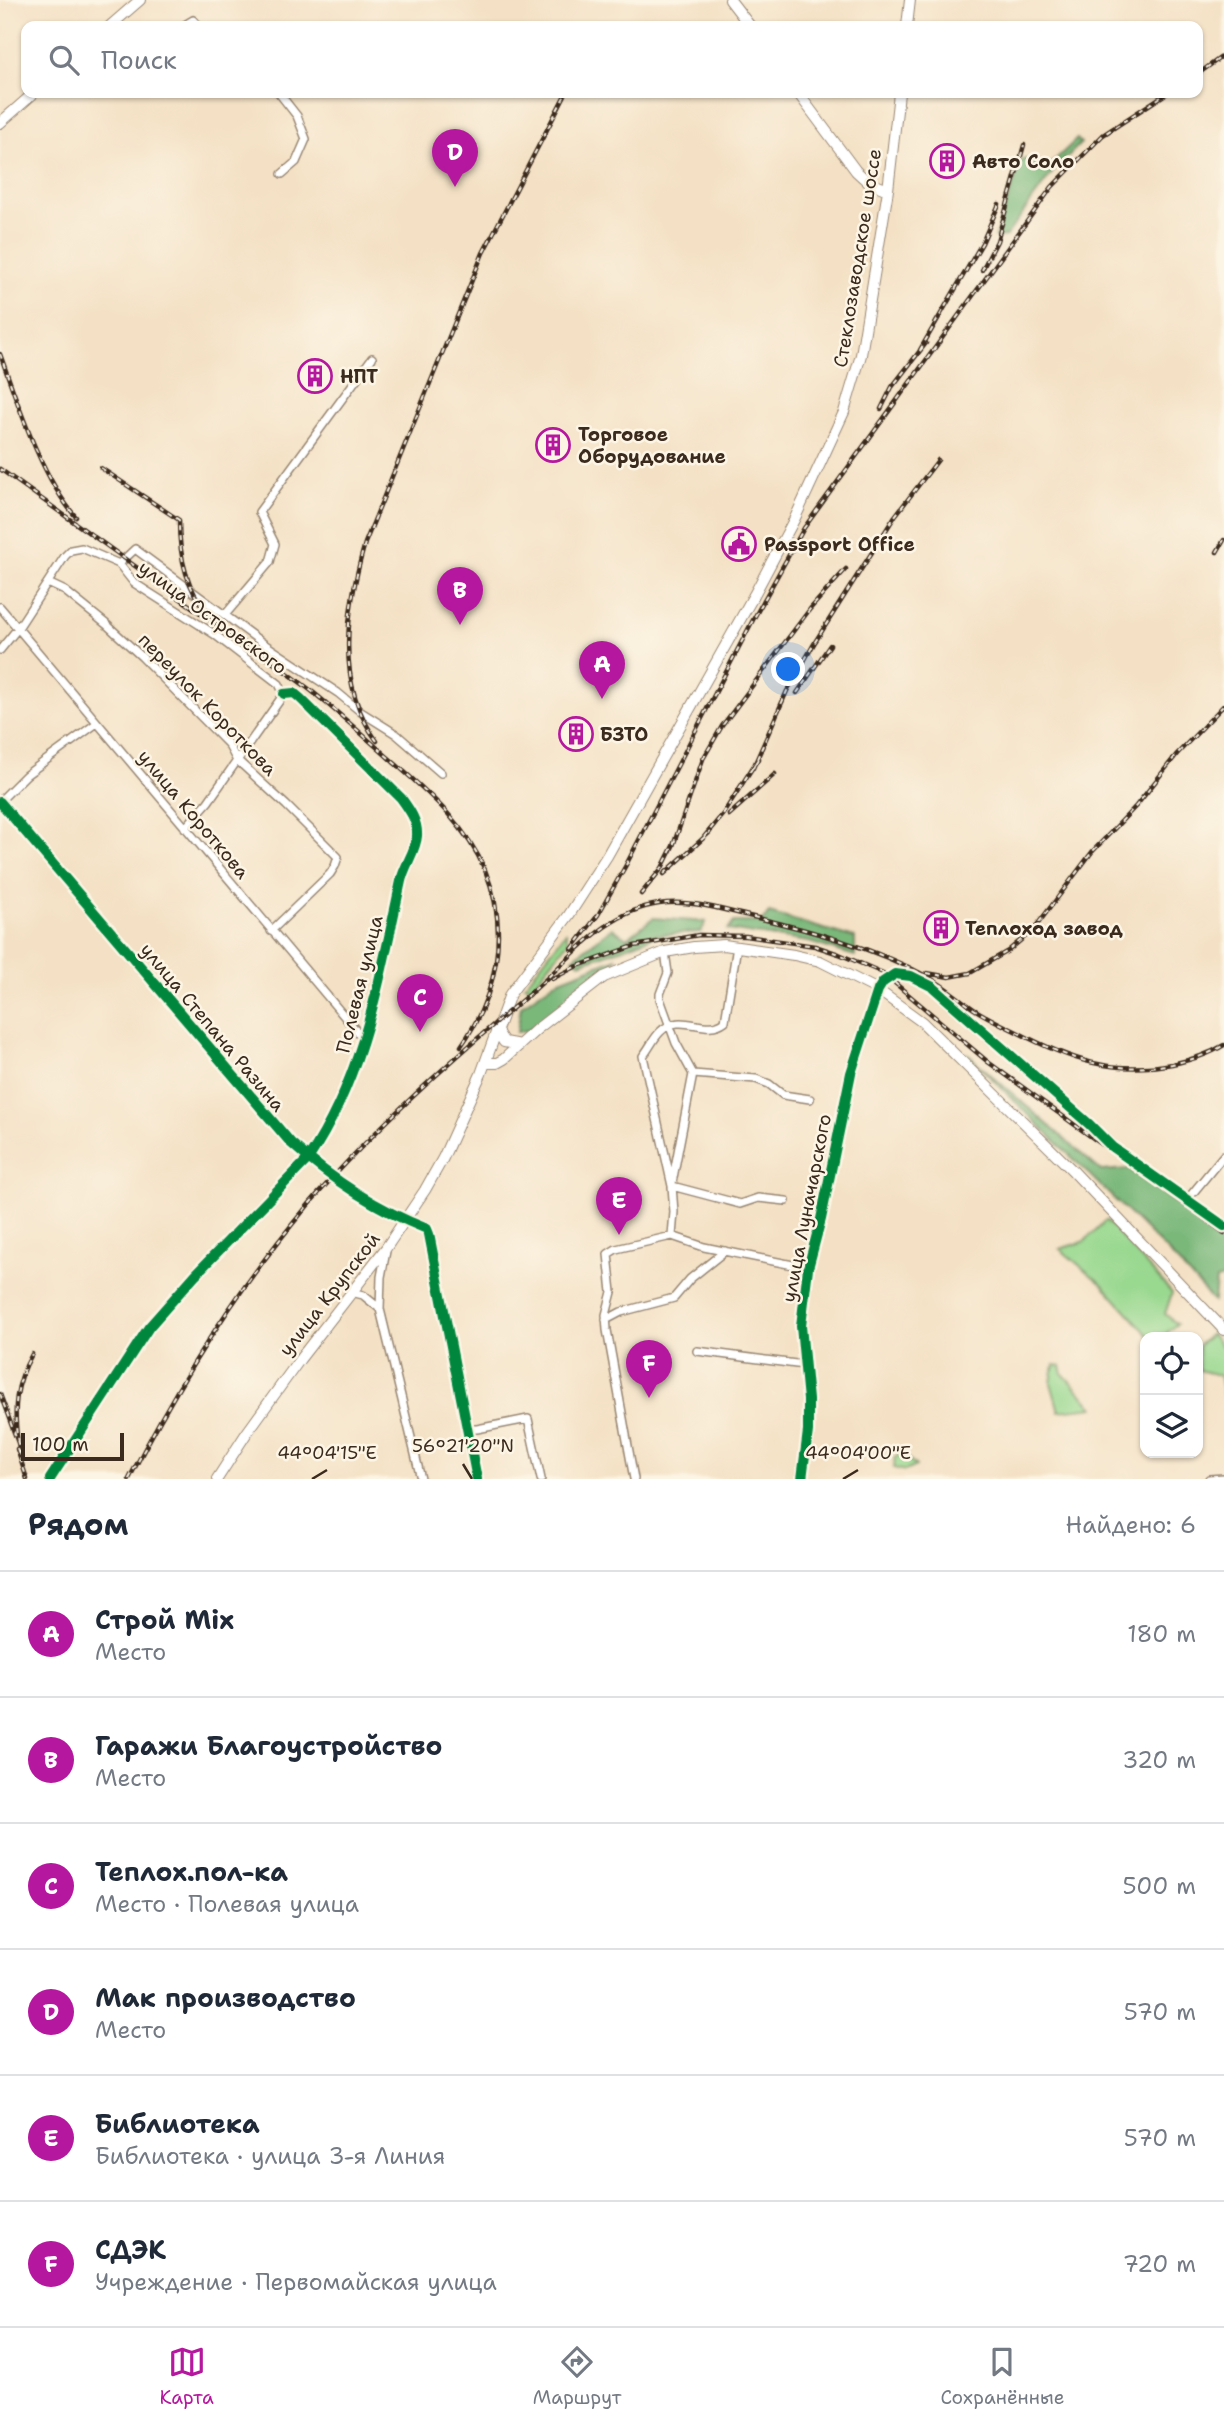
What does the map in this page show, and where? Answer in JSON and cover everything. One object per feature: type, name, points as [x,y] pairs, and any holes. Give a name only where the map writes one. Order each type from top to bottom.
[{"type":"main road","points":[[730,0],[746,21]]},
{"type":"main road","points":[[908,21],[910,0]]},
{"type":"main road","points":[[115,21],[135,1]]},
{"type":"main road","points":[[0,122],[28,98]]},
{"type":"main road","points":[[802,98],[856,171],[868,182],[888,190]]},
{"type":"main road","name":"Стеклозаводское шоссе","points":[[526,971],[569,915],[607,856],[754,596],[831,445],[861,355],[888,190],[898,98]]},
{"type":"main road","name":"улица Степана Разина","points":[[0,801],[274,1125],[308,1159],[369,1201],[406,1221]]},
{"type":"main road","points":[[485,1063],[497,1063],[604,977],[665,952],[706,945],[737,946],[815,959],[878,990],[922,1022],[1073,1171],[1224,1330]]},
{"type":"main road","name":"улица Крупской","points":[[217,1479],[288,1375],[406,1221],[443,1158],[485,1063],[510,994],[526,971]]},
{"type":"main road","points":[[496,1030],[504,1042],[520,1045]]},
{"type":"street","points":[[282,174],[296,162],[306,139],[297,116],[283,98]]},
{"type":"street","points":[[225,615],[270,562],[275,544],[258,512],[372,358]]},
{"type":"street","name":"улица Островского","points":[[48,583],[65,556],[76,548],[89,550],[119,564],[134,583],[214,634],[279,684],[284,694],[294,693],[300,698],[410,810]]},
{"type":"street","points":[[119,564],[135,549],[361,712],[396,734],[440,773]]},
{"type":"street","points":[[0,650],[19,628],[48,583]]},
{"type":"street","name":"переулок Короткова","points":[[48,583],[65,591],[142,657],[228,744],[236,759],[286,804],[338,857],[330,874],[271,931]]},
{"type":"street","name":"улица Короткова","points":[[0,607],[365,1041]]},
{"type":"street","points":[[185,828],[208,802],[284,694]]},
{"type":"street","points":[[0,801],[26,775],[96,723]]},
{"type":"street","name":"Полевая улица","points":[[50,1479],[149,1327],[195,1275],[308,1159],[321,1139],[344,1095],[365,1041],[403,873],[417,838],[410,810]]},
{"type":"street","points":[[672,1236],[672,1186],[643,1056],[659,1033],[669,1025],[681,1021],[711,1027],[719,1026],[725,1021],[737,946]]},
{"type":"street","points":[[665,952],[668,974],[660,994],[676,1043],[693,1074],[672,1186]]},
{"type":"street","points":[[878,990],[883,982],[895,974],[911,976],[933,987],[1112,1147],[1224,1227]]},
{"type":"street","name":"улица Луначарского","points":[[802,1479],[808,1431],[801,1326],[808,1268],[821,1219],[851,1073],[878,990]]},
{"type":"street","points":[[693,1074],[756,1079],[769,1084],[783,1095],[810,1099]]},
{"type":"street","points":[[1187,1200],[1223,1153]]},
{"type":"street","points":[[672,1186],[740,1205],[758,1198],[786,1201]]},
{"type":"street","points":[[406,1221],[427,1229],[429,1234],[477,1479]]},
{"type":"street","points":[[634,1479],[606,1320],[612,1292],[608,1254],[616,1249],[672,1236],[725,1251],[808,1268]]},
{"type":"street","points":[[386,1248],[381,1277],[380,1309],[421,1479]]},
{"type":"street","points":[[606,1320],[621,1312],[674,1298],[690,1279],[725,1251]]},
{"type":"street","points":[[351,1292],[363,1295],[380,1309]]},
{"type":"street","points":[[698,1351],[804,1365]]},
{"type":"street","points":[[467,1429],[528,1419],[541,1479]]},
{"type":"street","points":[[1209,1479],[1224,1478]]},
{"type":"green space","points":[[1077,139],[1081,143],[1055,169],[1006,236],[995,237],[1022,159],[1051,164]]},
{"type":"green space","points":[[769,913],[855,938],[855,956],[809,942],[728,930],[734,922],[762,922]]},
{"type":"green space","points":[[653,918],[706,922],[701,932],[654,935],[580,963],[573,958],[612,928],[627,938]]},
{"type":"green space","points":[[566,932],[568,942],[531,987],[525,985]]},
{"type":"green space","points":[[616,958],[607,972],[529,1030],[517,1032],[521,1006],[555,982]]},
{"type":"green space","points":[[966,1053],[1101,1171],[1129,1169],[1224,1239],[1224,1278],[1216,1280],[1214,1302],[1168,1252]]},
{"type":"green space","points":[[1106,1220],[1172,1293],[1165,1314],[1177,1324],[1168,1332],[1145,1332],[1103,1285],[1060,1249],[1085,1241]]},
{"type":"green space","points":[[1211,1334],[1224,1349],[1224,1398],[1219,1375],[1203,1371],[1203,1341]]},
{"type":"green space","points":[[1054,1365],[1061,1366],[1063,1374],[1094,1407],[1059,1411],[1051,1383]]},
{"type":"green space","points":[[902,1453],[916,1466],[905,1471],[894,1468],[895,1458]]},
{"type":"railway","points":[[1203,70],[1224,55]]},
{"type":"railway","points":[[377,741],[363,719],[354,695],[348,644],[353,592],[365,543],[483,253],[563,98]]},
{"type":"railway","points":[[572,949],[598,915],[626,865],[754,618],[804,528],[1052,187],[1103,135],[1159,98]]},
{"type":"railway","points":[[982,270],[997,241],[1024,145]]},
{"type":"railway","points":[[920,350],[982,243],[999,204]]},
{"type":"railway","points":[[881,409],[892,387],[926,343]]},
{"type":"railway","points":[[0,354],[41,461],[63,501],[76,517]]},
{"type":"railway","points":[[753,768],[787,691],[815,642],[895,516],[938,460]]},
{"type":"railway","points":[[101,468],[179,520],[180,544],[188,580],[207,612]]},
{"type":"railway","points":[[0,469],[302,683],[418,784],[456,823],[477,853],[485,870],[493,893],[498,939],[491,984],[461,1046]]},
{"type":"railway","points":[[1217,552],[1224,540]]},
{"type":"railway","points":[[641,894],[662,868],[673,846],[703,759],[722,726],[810,609],[846,569]]},
{"type":"railway","points":[[797,693],[830,645]]},
{"type":"railway","points":[[927,973],[949,977],[970,973],[1008,951],[1034,929],[1092,852],[1136,806],[1177,754],[1224,705]]},
{"type":"railway","points":[[704,837],[723,814],[758,759]]},
{"type":"railway","points":[[729,815],[775,774]]},
{"type":"railway","points":[[664,874],[710,832]]},
{"type":"railway","points":[[129,1479],[168,1406],[211,1336],[258,1268],[310,1203],[362,1146],[475,1041],[591,938],[606,926],[640,908],[670,903],[704,905],[840,940],[907,966],[934,980],[995,1021],[1036,1042],[1092,1063],[1130,1068],[1150,1067],[1193,1059],[1224,1045]]},
{"type":"railway","points":[[552,979],[575,967],[634,946],[699,935],[746,936],[815,946],[839,954],[883,973],[988,1062],[1224,1233]]},
{"type":"railway","points":[[18,1443],[17,1397],[22,1376],[32,1354]]},
{"type":"railway","points":[[0,1394],[21,1457]]},
{"type":"railway","points":[[17,1449],[27,1479]]},
{"type":"cycle path","points":[[50,1479],[149,1327],[195,1275],[308,1159],[343,1094],[368,1025],[401,881],[416,842],[416,825],[401,798],[300,698],[294,693],[284,694]]},
{"type":"cycle path","points":[[0,802],[291,1143],[355,1192],[427,1229],[477,1479]]},
{"type":"cycle path","points":[[802,1479],[808,1431],[808,1400],[801,1326],[808,1268],[821,1219],[851,1073],[878,990],[883,982],[895,974],[911,976],[933,987],[1112,1147],[1224,1226]]},
{"type":"place","name":"Авто Соло","points":[[947,161]]},
{"type":"place","name":"Мак производство","points":[[455,187]]},
{"type":"place","name":"НПТ","points":[[315,376]]},
{"type":"place","name":"Торговое Оборудование","points":[[553,445]]},
{"type":"place","name":"Passport Office","points":[[739,544]]},
{"type":"place","name":"Гаражи Благоустройство","points":[[460,625]]},
{"type":"place","name":"Строй Mix","points":[[602,699]]},
{"type":"place","name":"БЗТО","points":[[576,734]]},
{"type":"place","name":"Теплоход завод","points":[[941,928]]},
{"type":"place","name":"Теплох.пол-ка","points":[[420,1032]]},
{"type":"place","name":"Библиотека","points":[[619,1235]]},
{"type":"place","name":"СДЭК","points":[[649,1398]]}]
